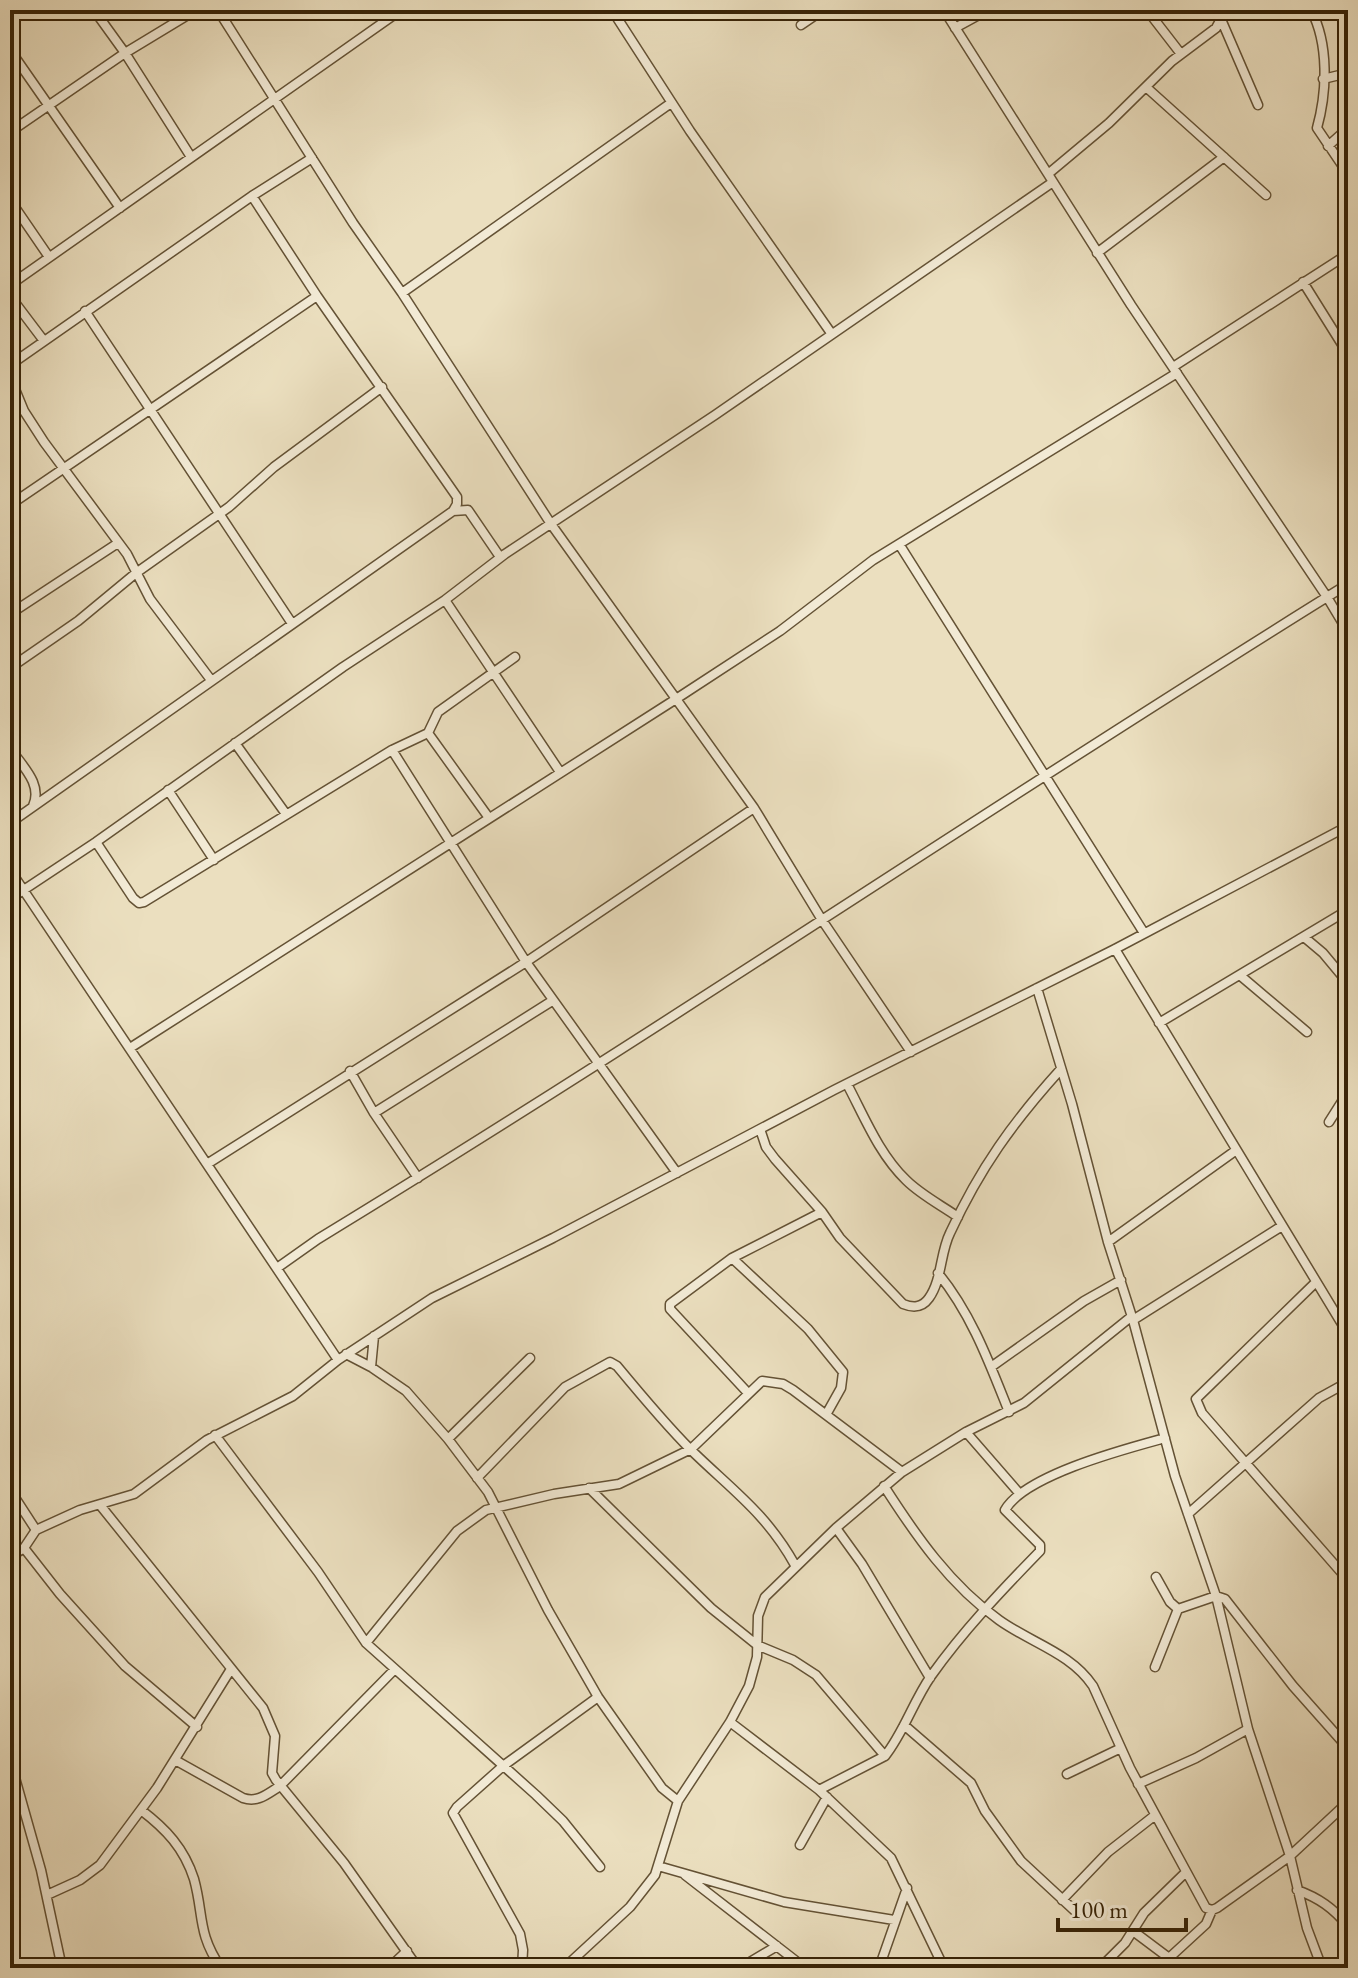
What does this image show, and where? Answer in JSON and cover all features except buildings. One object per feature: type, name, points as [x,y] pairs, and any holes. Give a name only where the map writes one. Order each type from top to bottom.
[{"type":"street","points":[[94,10],[191,157]]},
{"type":"street","points":[[10,132],[125,53],[196,10]]},
{"type":"street","points":[[218,10],[353,223],[402,293],[551,524],[754,808],[822,920],[911,1052]]},
{"type":"street","points":[[10,285],[401,10]]},
{"type":"street","points":[[612,10],[671,103],[831,333]]},
{"type":"street","points":[[801,25],[823,10]]},
{"type":"street","points":[[944,10],[1097,253],[1348,632]]},
{"type":"street","points":[[955,28],[988,10]]},
{"type":"street","points":[[1147,10],[1181,54]]},
{"type":"street","points":[[1217,10],[1258,105]]},
{"type":"street","points":[[10,899],[343,667],[445,600],[500,557],[727,407],[1050,178],[1181,54],[1216,28],[1226,10]]},
{"type":"street","points":[[1311,10],[1321,39],[1324,91],[1317,128],[1348,174]]},
{"type":"street","points":[[10,50],[120,208]]},
{"type":"street","points":[[1323,79],[1348,73]]},
{"type":"street","points":[[1146,87],[1266,195]]},
{"type":"street","points":[[402,293],[671,103]]},
{"type":"street","points":[[1328,146],[1348,128]]},
{"type":"street","points":[[1097,253],[1224,157]]},
{"type":"street","points":[[10,365],[252,196],[312,158]]},
{"type":"street","points":[[10,823],[291,622],[453,511],[457,504],[457,497],[317,296],[252,196]]},
{"type":"street","points":[[10,200],[49,257]]},
{"type":"street","points":[[130,1048],[676,699],[780,631],[873,560],[1175,370],[1348,254]]},
{"type":"street","points":[[1303,282],[1348,354]]},
{"type":"street","points":[[10,296],[44,341]]},
{"type":"street","points":[[10,505],[317,296]]},
{"type":"street","points":[[85,311],[291,622]]},
{"type":"street","points":[[10,377],[24,411],[131,561],[150,599],[211,680]]},
{"type":"street","points":[[10,668],[220,514],[274,467],[382,387]]},
{"type":"street","points":[[453,511],[468,510],[500,557]]},
{"type":"street","points":[[10,614],[118,543]]},
{"type":"street","points":[[899,544],[1144,933]]},
{"type":"street","points":[[277,1268],[1044,775],[1348,584]]},
{"type":"street","points":[[445,600],[560,772]]},
{"type":"street","points":[[96,842],[139,903],[144,902],[392,750],[428,733],[438,712],[515,657]]},
{"type":"street","points":[[428,733],[489,818]]},
{"type":"street","points":[[235,743],[286,814]]},
{"type":"street","points":[[10,748],[37,787],[33,807]]},
{"type":"street","points":[[392,750],[449,844],[552,1001],[677,1173]]},
{"type":"street","points":[[37,787],[58,789]]},
{"type":"street","points":[[168,790],[214,860]]},
{"type":"street","points":[[207,1164],[526,962],[754,808]]},
{"type":"street","points":[[10,1557],[24,1548],[36,1530],[80,1510],[134,1494],[215,1435],[293,1396],[342,1357],[432,1298],[1115,949],[1348,826]]},
{"type":"street","points":[[10,870],[277,1268],[342,1357],[371,1367],[406,1391],[477,1478],[497,1507],[548,1610],[598,1697],[662,1788],[678,1801]]},
{"type":"street","points":[[1159,1023],[1242,977],[1348,910]]},
{"type":"street","points":[[1304,937],[1323,953],[1348,983]]},
{"type":"street","points":[[1115,949],[1348,1334]]},
{"type":"street","points":[[1242,977],[1307,1032]]},
{"type":"street","points":[[1037,988],[1165,1438],[1216,1596],[1248,1729],[1290,1856],[1307,1928],[1322,1968]]},
{"type":"street","points":[[374,1113],[552,1001]]},
{"type":"street","points":[[760,1129],[766,1147],[822,1212],[840,1238],[903,1304],[912,1308],[928,1301],[935,1287],[945,1244],[1006,1133],[1061,1069]]},
{"type":"street","points":[[350,1071],[418,1178]]},
{"type":"street","points":[[847,1084],[884,1153],[897,1170],[908,1183],[958,1217]]},
{"type":"street","points":[[1329,1122],[1348,1092]]},
{"type":"street","points":[[1108,1242],[1235,1151]]},
{"type":"street","points":[[748,1393],[669,1307],[732,1258],[822,1212]]},
{"type":"street","points":[[564,1968],[638,1898],[658,1866],[678,1801],[730,1722],[749,1686],[757,1657],[758,1616],[765,1597],[795,1565],[902,1472],[966,1432],[1009,1412],[1132,1318],[1282,1226]]},
{"type":"street","points":[[732,1258],[808,1329],[843,1372],[841,1388],[827,1413]]},
{"type":"street","points":[[938,1273],[966,1311],[1009,1412]]},
{"type":"street","points":[[991,1367],[1084,1301],[1121,1280]]},
{"type":"street","points":[[1315,1283],[1196,1399],[1202,1413],[1348,1580]]},
{"type":"street","points":[[371,1367],[374,1336]]},
{"type":"street","points":[[448,1439],[530,1358]]},
{"type":"street","points":[[477,1478],[565,1387],[610,1362],[691,1449],[760,1514],[774,1530],[795,1565]]},
{"type":"street","points":[[366,1643],[457,1531],[486,1510],[619,1484],[691,1449],[762,1381],[783,1384],[827,1413],[902,1472]]},
{"type":"street","points":[[1188,1514],[1319,1398],[1348,1382]]},
{"type":"street","points":[[966,1432],[1019,1493]]},
{"type":"street","points":[[215,1435],[318,1572],[366,1643],[563,1821],[600,1867]]},
{"type":"street","points":[[819,1790],[885,1756],[930,1678],[984,1608],[1040,1551],[1040,1545],[1005,1510],[1019,1493],[1079,1465],[1165,1438]]},
{"type":"street","points":[[884,1486],[923,1546],[984,1608],[1021,1635],[1076,1664],[1093,1686],[1138,1784],[1185,1873],[1206,1908],[1212,1910]]},
{"type":"street","points":[[589,1488],[701,1599],[757,1645],[793,1660],[816,1675],[885,1756]]},
{"type":"street","points":[[10,1490],[36,1530]]},
{"type":"street","points":[[100,1505],[263,1708],[273,1728],[272,1773],[318,1828],[418,1968]]},
{"type":"street","points":[[836,1528],[862,1564],[930,1678]]},
{"type":"street","points":[[24,1548],[115,1655],[197,1727]]},
{"type":"street","points":[[1156,1577],[1170,1602],[1178,1609]]},
{"type":"street","points":[[1155,1667],[1178,1609],[1216,1596],[1225,1599],[1293,1686],[1348,1748]]},
{"type":"street","points":[[47,1895],[80,1880],[100,1865],[175,1760],[231,1669]]},
{"type":"street","points":[[175,1760],[252,1801],[280,1786],[394,1670]]},
{"type":"street","points":[[522,1968],[520,1934],[453,1813],[503,1766],[598,1697]]},
{"type":"street","points":[[730,1722],[819,1790],[879,1844],[897,1867],[944,1968]]},
{"type":"street","points":[[904,1725],[971,1783],[985,1811],[1021,1861],[1076,1912]]},
{"type":"street","points":[[1138,1784],[1196,1758],[1248,1729]]},
{"type":"street","points":[[1067,1774],[1121,1748]]},
{"type":"street","points":[[10,1760],[47,1895],[62,1968]]},
{"type":"street","points":[[800,1845],[827,1797]]},
{"type":"street","points":[[1169,1958],[1206,1924],[1212,1910],[1290,1856],[1348,1802]]},
{"type":"street","points":[[141,1810],[163,1826],[181,1850],[194,1881],[201,1925],[209,1949],[221,1968]]},
{"type":"street","points":[[1062,1900],[1108,1852],[1154,1816]]},
{"type":"street","points":[[658,1866],[784,1902],[894,1920]]},
{"type":"street","points":[[682,1873],[805,1968]]},
{"type":"street","points":[[1100,1968],[1125,1943],[1144,1913],[1185,1873]]},
{"type":"street","points":[[879,1968],[907,1888]]},
{"type":"street","points":[[1297,1890],[1319,1899],[1348,1926]]},
{"type":"street","points":[[1133,1931],[1169,1958],[1174,1968]]},
{"type":"street","points":[[740,1968],[777,1946]]},
{"type":"street","points":[[389,1968],[407,1951]]}]
